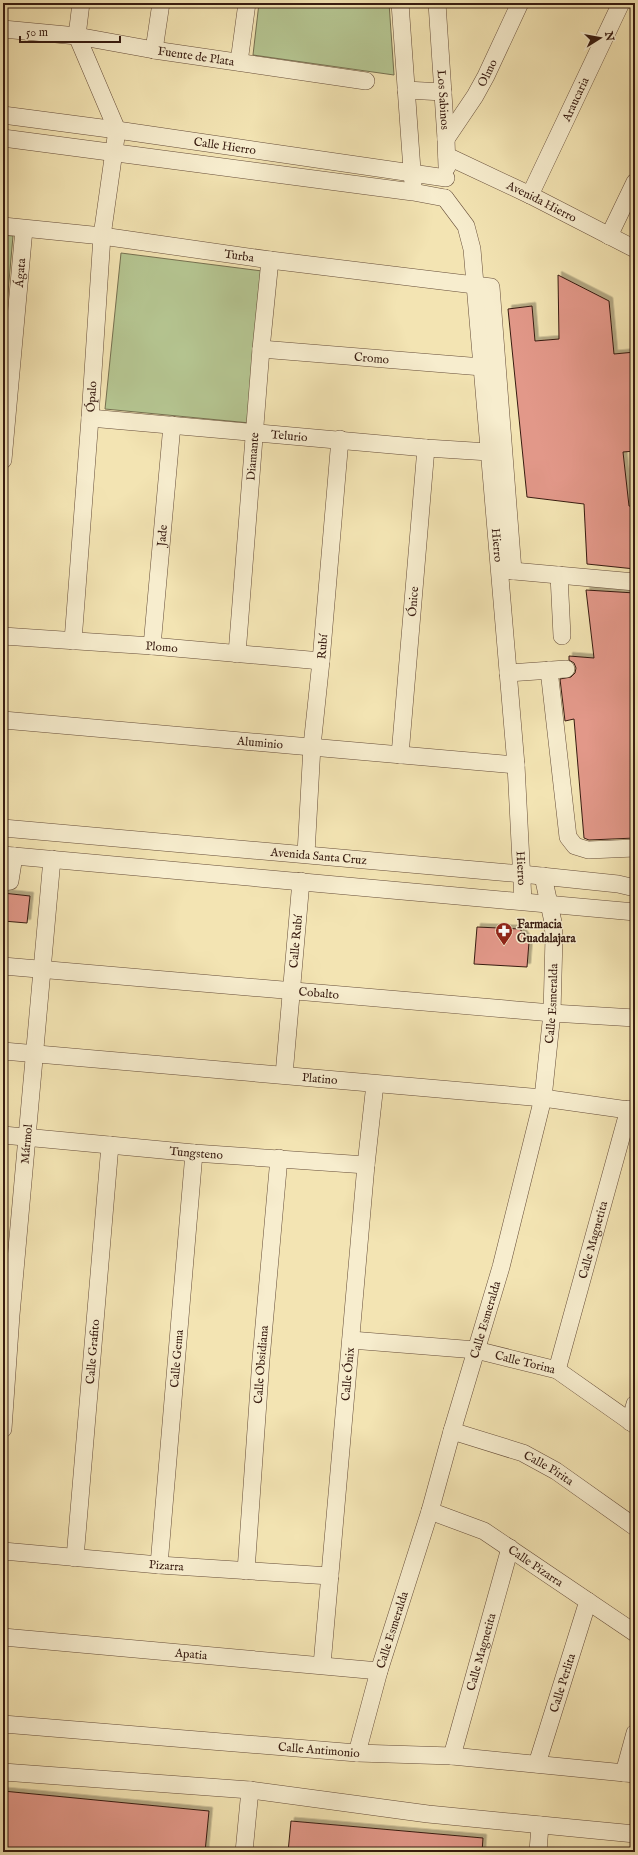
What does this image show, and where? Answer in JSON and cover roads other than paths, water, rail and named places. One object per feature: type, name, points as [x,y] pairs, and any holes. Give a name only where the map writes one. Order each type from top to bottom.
[{"type":"street","points":[[81,3],[77,36],[117,130]]},
{"type":"street","points":[[154,50],[161,3]]},
{"type":"street","points":[[239,62],[247,3]]},
{"type":"street","points":[[400,3],[413,192]]},
{"type":"street","name":"Los Sabinos","points":[[437,3],[447,147],[445,198]]},
{"type":"street","name":"Olmo","points":[[447,147],[483,83],[520,3]]},
{"type":"street","name":"Araucaria","points":[[530,195],[621,3]]},
{"type":"street","name":"Fuente de Plata","points":[[3,29],[77,36],[154,50],[366,81]]},
{"type":"street","points":[[406,90],[443,92]]},
{"type":"street","name":"Calle Hierro","points":[[3,115],[117,130],[446,178]]},
{"type":"street","name":"Ópalo","points":[[73,641],[102,236],[117,130]]},
{"type":"street","name":"Calle Hierro","points":[[3,138],[413,192],[445,198]]},
{"type":"street","name":"Avenida Hierro","points":[[447,147],[530,195],[635,249]]},
{"type":"street","points":[[610,236],[635,182]]},
{"type":"street","name":"Hierro","points":[[445,198],[466,226],[484,286],[482,367],[489,452],[506,570],[508,672],[516,765],[524,901]]},
{"type":"street","name":"Turba","points":[[3,226],[102,236],[270,260],[484,286]]},
{"type":"street","name":"Ágata","points":[[3,460],[24,229]]},
{"type":"street","name":"Diamante","points":[[237,654],[254,432],[270,260]]},
{"type":"street","points":[[484,286],[506,570],[635,582]]},
{"type":"street","name":"Cromo","points":[[261,349],[482,367]]},
{"type":"street","name":"Telurio","points":[[90,418],[340,439],[426,448],[489,452]]},
{"type":"street","name":"Jade","points":[[152,646],[172,425]]},
{"type":"street","name":"Rubí","points":[[306,854],[312,746],[321,661],[340,439]]},
{"type":"street","name":"Ónice","points":[[400,755],[426,448]]},
{"type":"street","points":[[559,575],[562,636]]},
{"type":"street","name":"Plomo","points":[[3,636],[152,646],[321,661]]},
{"type":"street","points":[[549,670],[568,837],[575,846],[588,850],[635,848]]},
{"type":"street","points":[[508,672],[566,670]]},
{"type":"street","name":"Aluminio","points":[[3,720],[516,765]]},
{"type":"street","name":"Avenida Santa Cruz","points":[[3,828],[522,874],[635,888]]},
{"type":"street","points":[[3,882],[10,881],[9,855],[635,912]]},
{"type":"street","name":"Mármol","points":[[3,1429],[33,1054],[52,859]]},
{"type":"street","name":"Calle Esmeralda","points":[[357,1754],[379,1671],[430,1511],[500,1267],[543,1098],[552,1013],[554,937],[543,876]]},
{"type":"street","name":"Calle Rubí","points":[[284,1075],[301,881]]},
{"type":"street","name":"Cobalto","points":[[3,966],[552,1013],[635,1018]]},
{"type":"street","name":"Platino","points":[[3,1051],[543,1098],[632,1110]]},
{"type":"street","name":"Calle Ónix","points":[[322,1665],[350,1340],[375,1084]]},
{"type":"street","name":"Calle Magnetita","points":[[557,1370],[632,1110]]},
{"type":"street","name":"Tungsteno","points":[[3,1135],[27,1136],[194,1153],[366,1165]]},
{"type":"street","name":"Calle Grafito","points":[[75,1558],[110,1145]]},
{"type":"street","name":"Calle Gema","points":[[159,1565],[194,1153]]},
{"type":"street","name":"Calle Obsidiana","points":[[246,1571],[261,1359],[278,1158]]},
{"type":"street","name":"Calle Torina","points":[[350,1340],[476,1350],[557,1370],[632,1424]]},
{"type":"street","points":[[632,1424],[635,1404]]},
{"type":"street","name":"Calle Pirita","points":[[452,1431],[524,1453],[556,1471],[635,1527]]},
{"type":"street","name":"Calle Pizarra","points":[[430,1511],[484,1531],[635,1633]]},
{"type":"street","name":"Calle Magnetita","points":[[452,1756],[510,1548]]},
{"type":"street","name":"Pizarra","points":[[3,1551],[159,1565],[330,1576]]},
{"type":"street","name":"Calle Perlita","points":[[537,1764],[588,1601]]},
{"type":"street","name":"Apatia","points":[[3,1637],[379,1671]]},
{"type":"street","name":"Calle Antimonio","points":[[3,1724],[357,1754],[452,1756],[629,1774]]},
{"type":"street","points":[[629,1774],[635,1733]]},
{"type":"street","points":[[3,1772],[250,1790],[428,1814],[635,1834]]},
{"type":"street","points":[[244,1852],[250,1790]]},
{"type":"street","points":[[538,1852],[540,1825]]},
{"type":"place","name":"Farmacia Guadalajara","points":[[504,946]]}]
